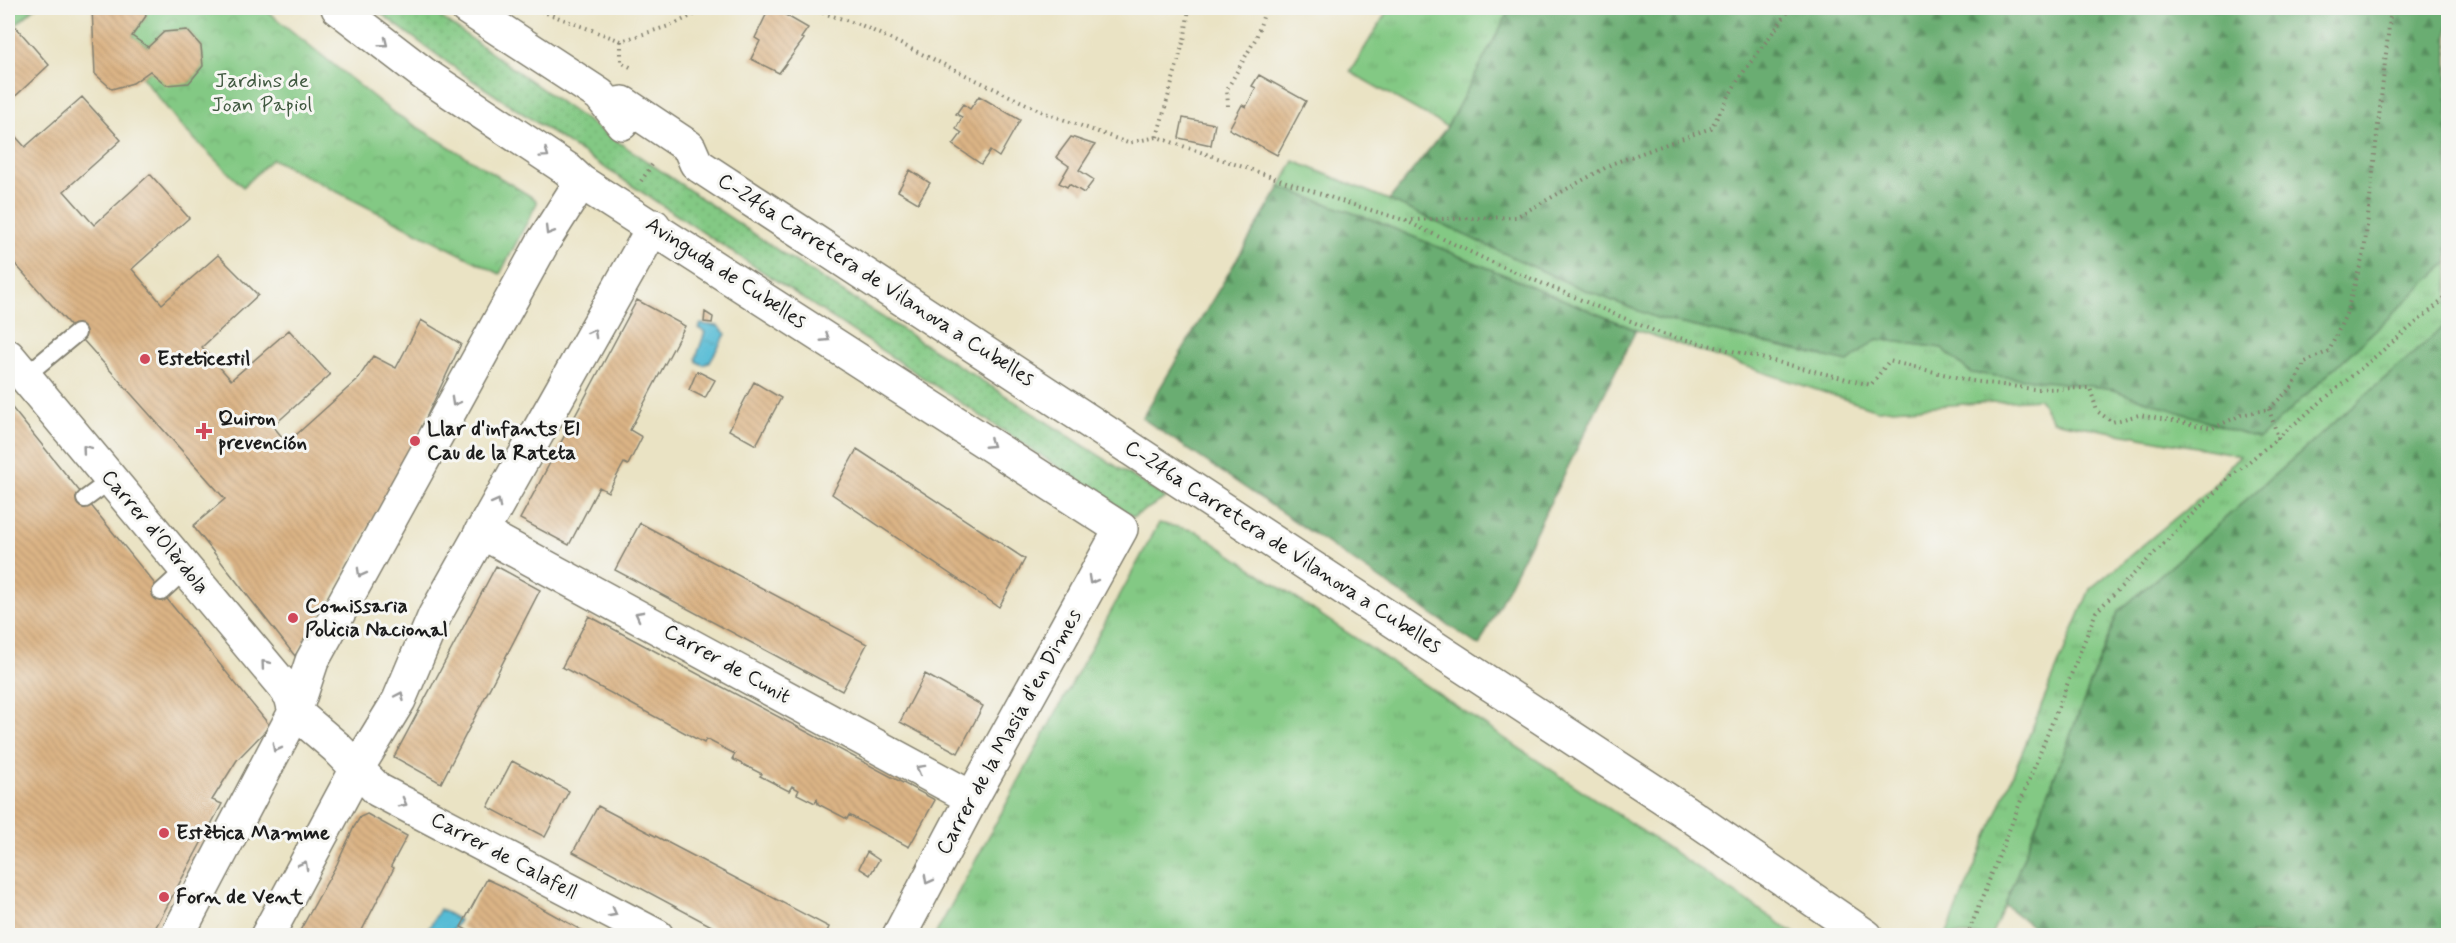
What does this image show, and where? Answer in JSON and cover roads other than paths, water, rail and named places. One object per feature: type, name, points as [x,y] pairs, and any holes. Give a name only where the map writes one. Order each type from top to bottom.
[{"type":"street","name":"Avinguda de Cubelles","points":[[338,8],[424,74],[567,169],[581,182],[654,226],[1121,529]]},
{"type":"street","name":"C-246a Carretera de Vilanova a Cubelles","points":[[467,8],[610,105],[617,119],[687,167],[696,163],[1684,811],[1866,936]]},
{"type":"street","points":[[177,936],[295,712],[312,661],[543,242],[581,182]]},
{"type":"street","points":[[267,936],[358,767],[399,700],[435,615],[654,226]]},
{"type":"street","name":"Carrer d'Olèrdola","points":[[16,366],[285,688],[295,712]]},
{"type":"street","name":"Carrer de la Masia d'en Dimes","points":[[899,936],[972,798],[1121,529]]},
{"type":"street","name":"Carrer de Cunit","points":[[481,532],[972,798]]},
{"type":"street","name":"Carrer de Calafell","points":[[295,712],[358,767],[378,790],[657,936]]},
{"type":"lane","points":[[16,366],[77,333]]},
{"type":"lane","points":[[86,499],[111,480]]},
{"type":"lane","points":[[157,587],[182,565]]},
{"type":"water","points":[[701,324],[718,326],[726,334],[709,363],[703,365],[697,362],[696,358],[705,332],[698,328]]},
{"type":"water","points":[[440,909],[459,920],[450,935],[425,935]]},
{"type":"place","name":"Esteticestil","points":[[145,359]]},
{"type":"place","name":"Quiron prevención","points":[[204,431]]},
{"type":"place","name":"Llar d'infants El Cau de la Rateta","points":[[415,441]]},
{"type":"place","name":"Comissaria Policia Nacional","points":[[293,618]]},
{"type":"place","name":"Estètica Mamme","points":[[164,833]]},
{"type":"place","name":"Forn de Vent","points":[[164,897]]},
{"type":"park label","name":"Jardins de Joan Papiol","points":[[262,93]]}]
